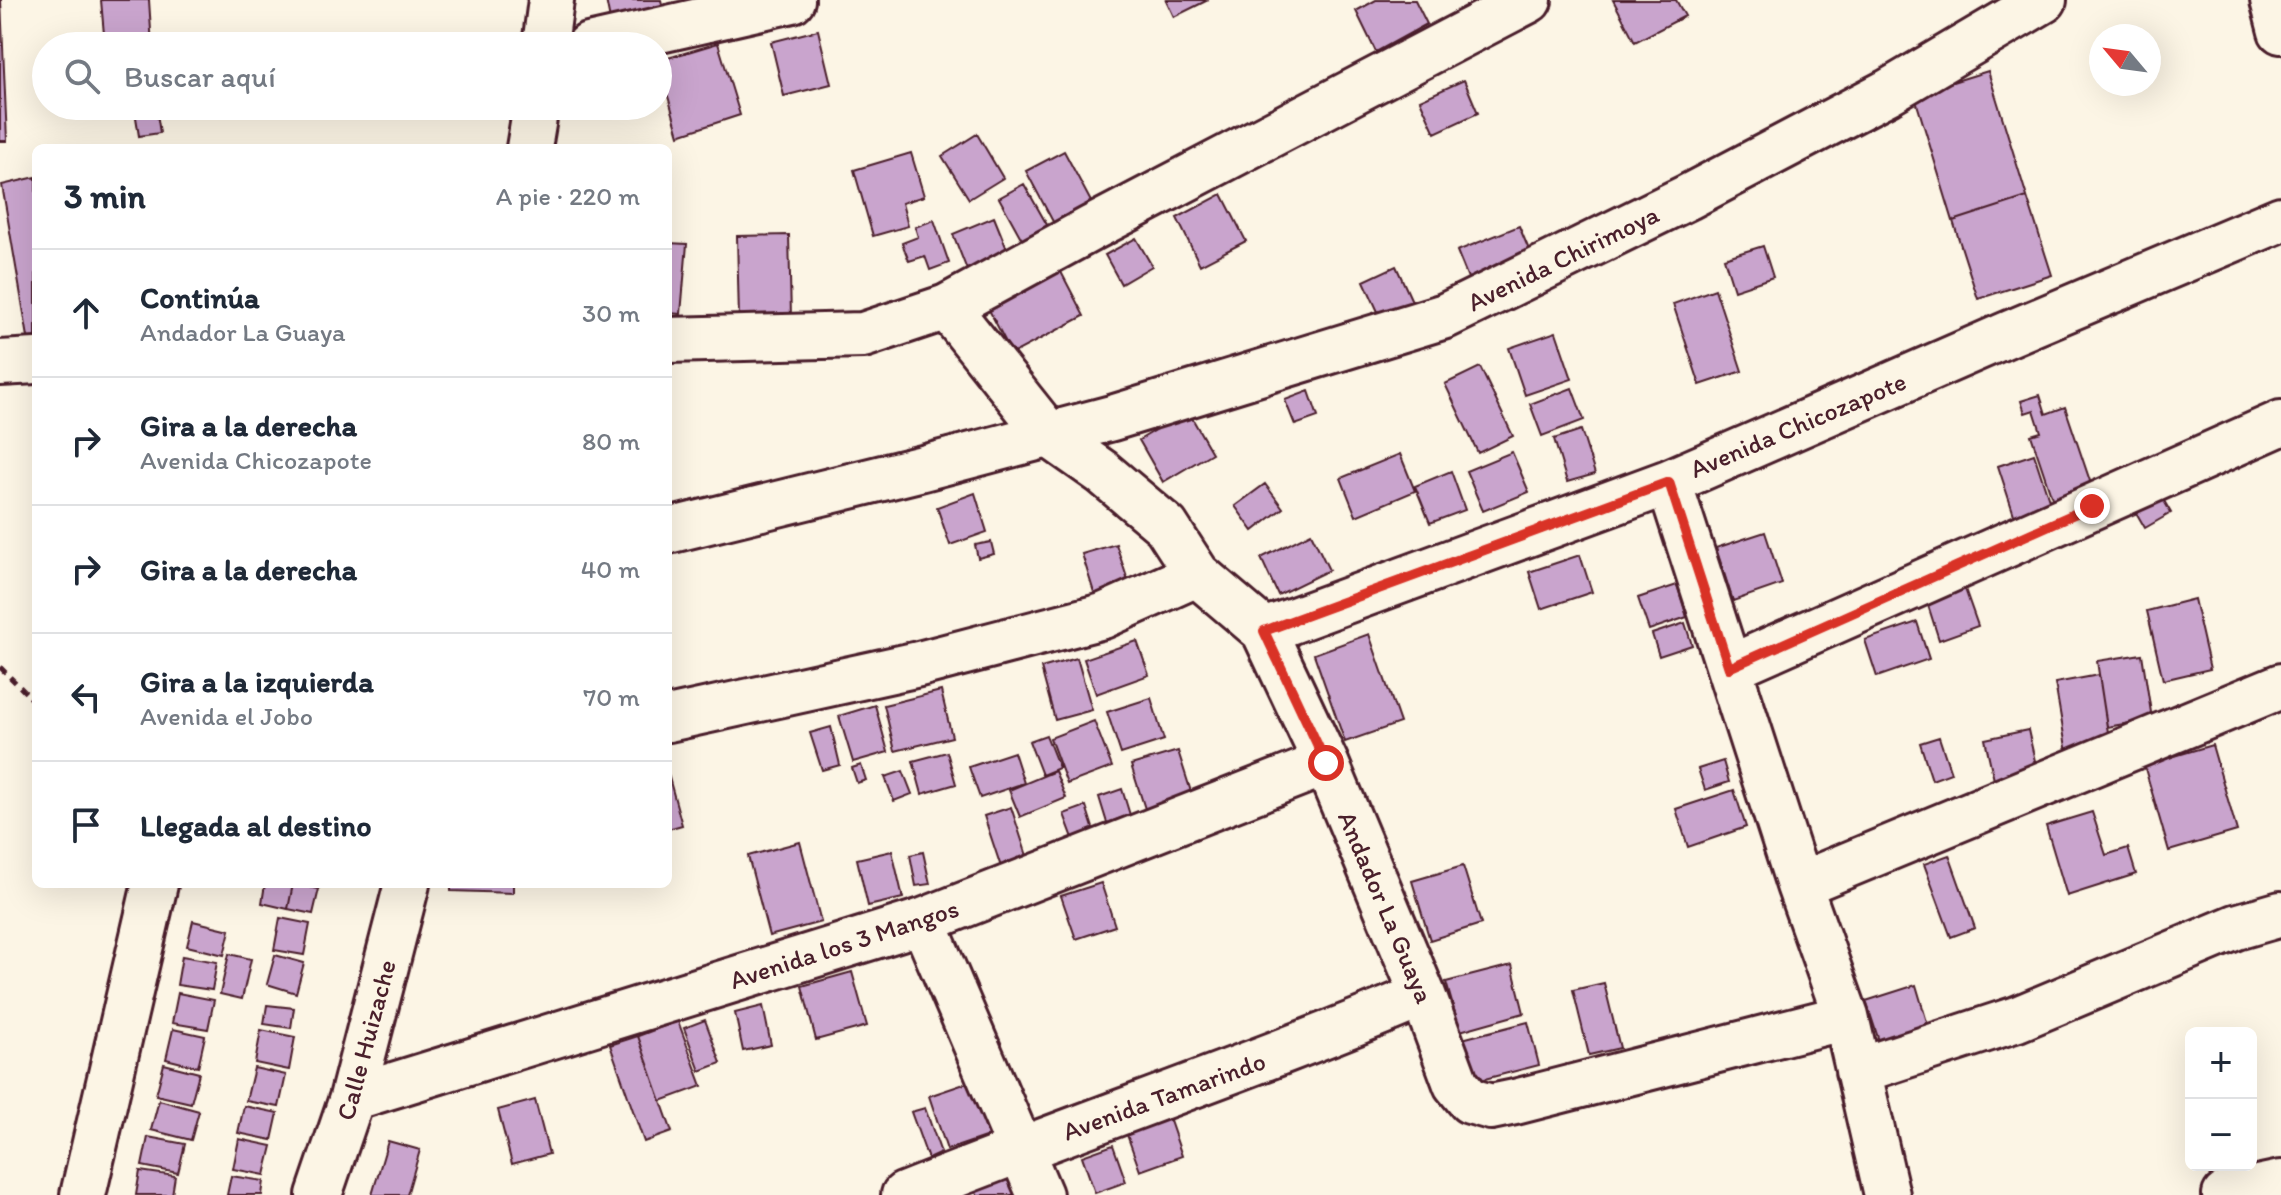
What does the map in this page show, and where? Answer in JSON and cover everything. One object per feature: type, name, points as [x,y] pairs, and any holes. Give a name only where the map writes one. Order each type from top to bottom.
[{"type":"street","points":[[547,32],[551,0]]},
{"type":"street","points":[[651,32],[792,0]]},
{"type":"street","points":[[672,340],[863,335],[947,307],[1529,0]]},
{"type":"street","name":"Avenida Chirimoya","points":[[672,530],[1112,418],[1445,316],[1688,197],[1888,92],[2044,0]]},
{"type":"street","points":[[2273,0],[2281,30]]},
{"type":"street","points":[[530,144],[534,120]]},
{"type":"street","name":"Avenida Chicozapote","points":[[1264,631],[1669,482],[2281,219]]},
{"type":"street","name":"Andador La Guaya","points":[[947,307],[1048,434],[1102,472],[1166,526],[1197,574],[1264,631],[1326,763],[1423,995],[1456,1084],[1470,1101],[1491,1107],[1515,1102],[1846,1017]]},
{"type":"street","points":[[0,363],[32,361]]},
{"type":"street","points":[[1729,668],[2281,423]]},
{"type":"street","points":[[1669,482],[1799,885],[1846,1017],[1887,1195]]},
{"type":"street","points":[[672,718],[919,664],[1103,616],[1197,574]]},
{"type":"street","points":[[1799,885],[2281,686]]},
{"type":"street","name":"Avenida los 3 Mangos","points":[[352,1098],[923,921],[1326,763]]},
{"type":"street","points":[[83,1195],[154,888]]},
{"type":"street","name":"Calle Huizache","points":[[319,1195],[352,1098],[406,888]]},
{"type":"street","points":[[1858,1071],[2017,1019],[2236,927],[2281,914]]},
{"type":"street","points":[[923,921],[1040,1195]]},
{"type":"street","name":"Avenida Tamarindo","points":[[904,1195],[1021,1148],[1316,1040],[1423,995]]},
{"type":"street","points":[[2225,1195],[2281,1183]]},
{"type":"path","points":[[0,667],[32,699]]},
{"type":"building","points":[[1,0],[7,141],[0,141]]},
{"type":"building","points":[[101,0],[149,0],[151,32],[104,32]]},
{"type":"building","points":[[606,0],[661,0],[663,8],[610,20]]},
{"type":"building","points":[[1166,0],[1208,0],[1174,17]]},
{"type":"building","points":[[1376,0],[1415,0],[1427,24],[1376,52],[1356,11]]},
{"type":"building","points":[[1613,0],[1676,0],[1685,16],[1635,42]]},
{"type":"building","points":[[818,30],[831,84],[784,96],[771,42]]},
{"type":"building","points":[[718,43],[740,115],[679,135],[672,110],[672,57]]},
{"type":"building","points":[[1988,71],[2027,197],[1953,221],[1914,94]]},
{"type":"building","points":[[1464,80],[1478,113],[1435,133],[1420,100]]},
{"type":"building","points":[[136,120],[158,120],[160,133],[139,136]]},
{"type":"building","points":[[977,134],[1003,178],[969,199],[942,156]]},
{"type":"building","points":[[1064,151],[1097,213],[1059,233],[1026,171]]},
{"type":"building","points":[[911,153],[924,196],[902,203],[908,226],[873,236],[854,170]]},
{"type":"building","points":[[32,178],[32,342],[29,343],[2,185]]},
{"type":"building","points":[[1024,184],[1055,239],[1030,254],[999,198]]},
{"type":"building","points":[[1222,194],[1246,241],[1200,265],[1177,218]]},
{"type":"building","points":[[2027,197],[2052,275],[1978,299],[1953,221]]},
{"type":"building","points":[[994,217],[1009,254],[967,270],[953,234]]},
{"type":"building","points":[[934,220],[949,263],[930,270],[925,256],[909,261],[902,243],[918,237],[915,227]]},
{"type":"building","points":[[1519,226],[1532,257],[1470,283],[1457,251]]},
{"type":"building","points":[[789,235],[791,317],[739,319],[737,236]]},
{"type":"building","points":[[1136,238],[1152,266],[1121,284],[1105,255]]},
{"type":"building","points":[[672,243],[687,244],[681,314],[672,313]]},
{"type":"building","points":[[1763,246],[1773,277],[1734,290],[1724,258]]},
{"type":"building","points":[[1396,266],[1416,310],[1384,325],[1364,281]]},
{"type":"building","points":[[1060,270],[1084,316],[1012,354],[988,308]]},
{"type":"building","points":[[1715,289],[1742,371],[1700,385],[1673,304]]},
{"type":"building","points":[[1556,332],[1572,379],[1525,395],[1509,348]]},
{"type":"building","points":[[1480,367],[1513,436],[1478,453],[1445,384]]},
{"type":"building","points":[[1572,388],[1584,420],[1542,436],[1530,404]]},
{"type":"building","points":[[1309,391],[1318,417],[1295,425],[1285,400]]},
{"type":"building","points":[[2040,395],[2046,414],[2065,407],[2093,490],[2054,504],[2031,435],[2041,432],[2034,410],[2025,413],[2021,401]]},
{"type":"building","points":[[1188,411],[1212,453],[1163,482],[1139,440]]},
{"type":"building","points":[[1581,430],[1595,474],[1567,482],[1554,439]]},
{"type":"building","points":[[1512,452],[1529,492],[1483,511],[1466,471]]},
{"type":"building","points":[[1400,454],[1415,491],[1356,516],[1341,478]]},
{"type":"building","points":[[2034,454],[2053,512],[2017,524],[1998,466]]},
{"type":"building","points":[[1451,471],[1465,510],[1430,523],[1415,486]]},
{"type":"building","points":[[1265,484],[1283,508],[1253,531],[1235,506]]},
{"type":"building","points":[[2156,487],[2171,513],[2145,528],[2130,502]]},
{"type":"building","points":[[975,493],[987,532],[950,545],[937,507]]},
{"type":"building","points":[[1765,532],[1782,584],[1733,601],[1716,548]]},
{"type":"building","points":[[1311,533],[1329,570],[1278,595],[1261,558]]},
{"type":"building","points":[[991,542],[994,554],[978,558],[975,545]]},
{"type":"building","points":[[1116,544],[1130,587],[1096,599],[1082,554]]},
{"type":"building","points":[[1580,555],[1592,592],[1541,609],[1529,572]]},
{"type":"building","points":[[1677,585],[1687,617],[1649,630],[1638,598]]},
{"type":"building","points":[[1965,589],[1978,626],[1939,640],[1927,602]]},
{"type":"building","points":[[2194,599],[2210,669],[2163,680],[2147,611]]},
{"type":"building","points":[[1917,622],[1929,659],[1877,677],[1865,640]]},
{"type":"building","points":[[1685,623],[1692,645],[1659,656],[1652,634]]},
{"type":"building","points":[[1369,634],[1400,723],[1345,742],[1314,654]]},
{"type":"building","points":[[1137,641],[1149,675],[1096,694],[1084,659]]},
{"type":"building","points":[[2142,654],[2152,719],[2107,727],[2097,661]]},
{"type":"building","points":[[1077,658],[1092,710],[1055,720],[1041,668]]},
{"type":"building","points":[[2099,675],[2110,745],[2067,753],[2055,683]]},
{"type":"building","points":[[941,691],[952,737],[895,751],[884,705]]},
{"type":"building","points":[[1151,698],[1164,740],[1121,754],[1107,712]]},
{"type":"building","points":[[875,705],[888,752],[853,762],[839,716]]},
{"type":"building","points":[[1094,721],[1112,767],[1067,784],[1050,738]]},
{"type":"building","points":[[831,727],[840,765],[822,770],[810,733]]},
{"type":"building","points":[[2028,730],[2037,770],[1994,780],[1985,739]]},
{"type":"building","points":[[1046,735],[1059,768],[1042,775],[1029,741]]},
{"type":"building","points":[[1939,737],[1951,773],[1932,780],[1920,743]]},
{"type":"building","points":[[2212,745],[2237,831],[2169,851],[2144,765]]},
{"type":"building","points":[[1178,751],[1193,798],[1146,812],[1131,765]]},
{"type":"building","points":[[947,752],[956,784],[922,794],[913,761]]},
{"type":"building","points":[[1014,752],[1024,783],[980,798],[969,767]]},
{"type":"building","points":[[1723,761],[1729,782],[1705,790],[1698,769]]},
{"type":"building","points":[[861,765],[866,780],[857,783],[852,768]]},
{"type":"building","points":[[903,771],[912,794],[894,801],[885,777]]},
{"type":"building","points":[[1055,771],[1066,798],[1020,817],[1009,790]]},
{"type":"building","points":[[672,789],[682,825],[672,828]]},
{"type":"building","points":[[1122,789],[1130,815],[1107,823],[1099,797]]},
{"type":"building","points":[[1734,790],[1746,827],[1688,847],[1676,809]]},
{"type":"building","points":[[1086,806],[1094,831],[1073,838],[1064,814]]},
{"type":"building","points":[[1011,807],[1029,862],[1002,870],[984,816]]},
{"type":"building","points":[[2092,812],[2106,855],[2128,848],[2136,874],[2067,896],[2046,826]]},
{"type":"building","points":[[800,842],[821,922],[769,936],[748,856]]},
{"type":"building","points":[[892,851],[903,898],[868,906],[857,859]]},
{"type":"building","points":[[923,852],[930,884],[916,886],[910,855]]},
{"type":"building","points":[[1949,855],[1975,928],[1951,937],[1924,864]]},
{"type":"building","points":[[1463,866],[1481,924],[1430,940],[1412,881]]},
{"type":"building","points":[[1101,883],[1115,926],[1076,939],[1061,896]]},
{"type":"building","points":[[264,888],[292,888],[288,909],[262,903]]},
{"type":"building","points":[[292,888],[319,889],[313,914],[288,909]]},
{"type":"building","points":[[451,888],[513,888],[513,893],[451,891]]},
{"type":"building","points":[[280,918],[310,924],[304,955],[274,950]]},
{"type":"building","points":[[193,921],[230,930],[224,955],[187,946]]},
{"type":"building","points":[[229,954],[251,959],[242,999],[220,994]]},
{"type":"building","points":[[275,955],[304,963],[296,993],[267,984]]},
{"type":"building","points":[[182,956],[217,962],[212,990],[177,985]]},
{"type":"building","points":[[1512,965],[1524,1013],[1460,1031],[1446,982]]},
{"type":"building","points":[[852,972],[867,1026],[816,1040],[802,986]]},
{"type":"building","points":[[1604,983],[1620,1048],[1589,1055],[1573,990]]},
{"type":"building","points":[[1916,985],[1930,1032],[1881,1047],[1866,1001]]},
{"type":"building","points":[[178,993],[214,1000],[208,1029],[172,1023]]},
{"type":"building","points":[[267,1005],[294,1008],[291,1028],[264,1024]]},
{"type":"building","points":[[763,1006],[771,1045],[743,1051],[735,1013]]},
{"type":"building","points":[[705,1020],[721,1063],[700,1071],[684,1028]]},
{"type":"building","points":[[678,1021],[702,1086],[661,1101],[638,1036]]},
{"type":"building","points":[[1528,1022],[1539,1065],[1473,1082],[1462,1039]]},
{"type":"building","points":[[173,1029],[205,1036],[198,1067],[166,1059]]},
{"type":"building","points":[[261,1030],[295,1037],[289,1070],[255,1063]]},
{"type":"building","points":[[638,1036],[672,1132],[644,1142],[610,1045]]},
{"type":"building","points":[[164,1064],[199,1073],[191,1103],[156,1095]]},
{"type":"building","points":[[254,1068],[286,1075],[279,1107],[246,1101]]},
{"type":"building","points":[[970,1082],[988,1136],[947,1150],[929,1096]]},
{"type":"building","points":[[159,1100],[199,1111],[191,1140],[151,1130]]},
{"type":"building","points":[[535,1100],[549,1154],[512,1164],[498,1110]]},
{"type":"building","points":[[244,1106],[278,1113],[272,1140],[238,1133]]},
{"type":"building","points":[[925,1108],[941,1153],[928,1159],[911,1112]]},
{"type":"building","points":[[1169,1118],[1182,1156],[1140,1171],[1126,1132]]},
{"type":"building","points":[[148,1137],[185,1144],[178,1173],[142,1166]]},
{"type":"building","points":[[239,1139],[272,1146],[265,1175],[233,1169]]},
{"type":"building","points":[[388,1141],[420,1150],[407,1195],[372,1195]]},
{"type":"building","points":[[1113,1145],[1126,1182],[1095,1193],[1082,1156]]},
{"type":"building","points":[[140,1171],[175,1176],[172,1195],[136,1195]]},
{"type":"building","points":[[1016,1175],[1023,1195],[977,1195],[975,1189]]},
{"type":"building","points":[[231,1176],[264,1181],[262,1195],[227,1195]]},
{"type":"route","points":[[1326,763],[1264,631],[1669,482],[1729,668],[2092,506]]}]
